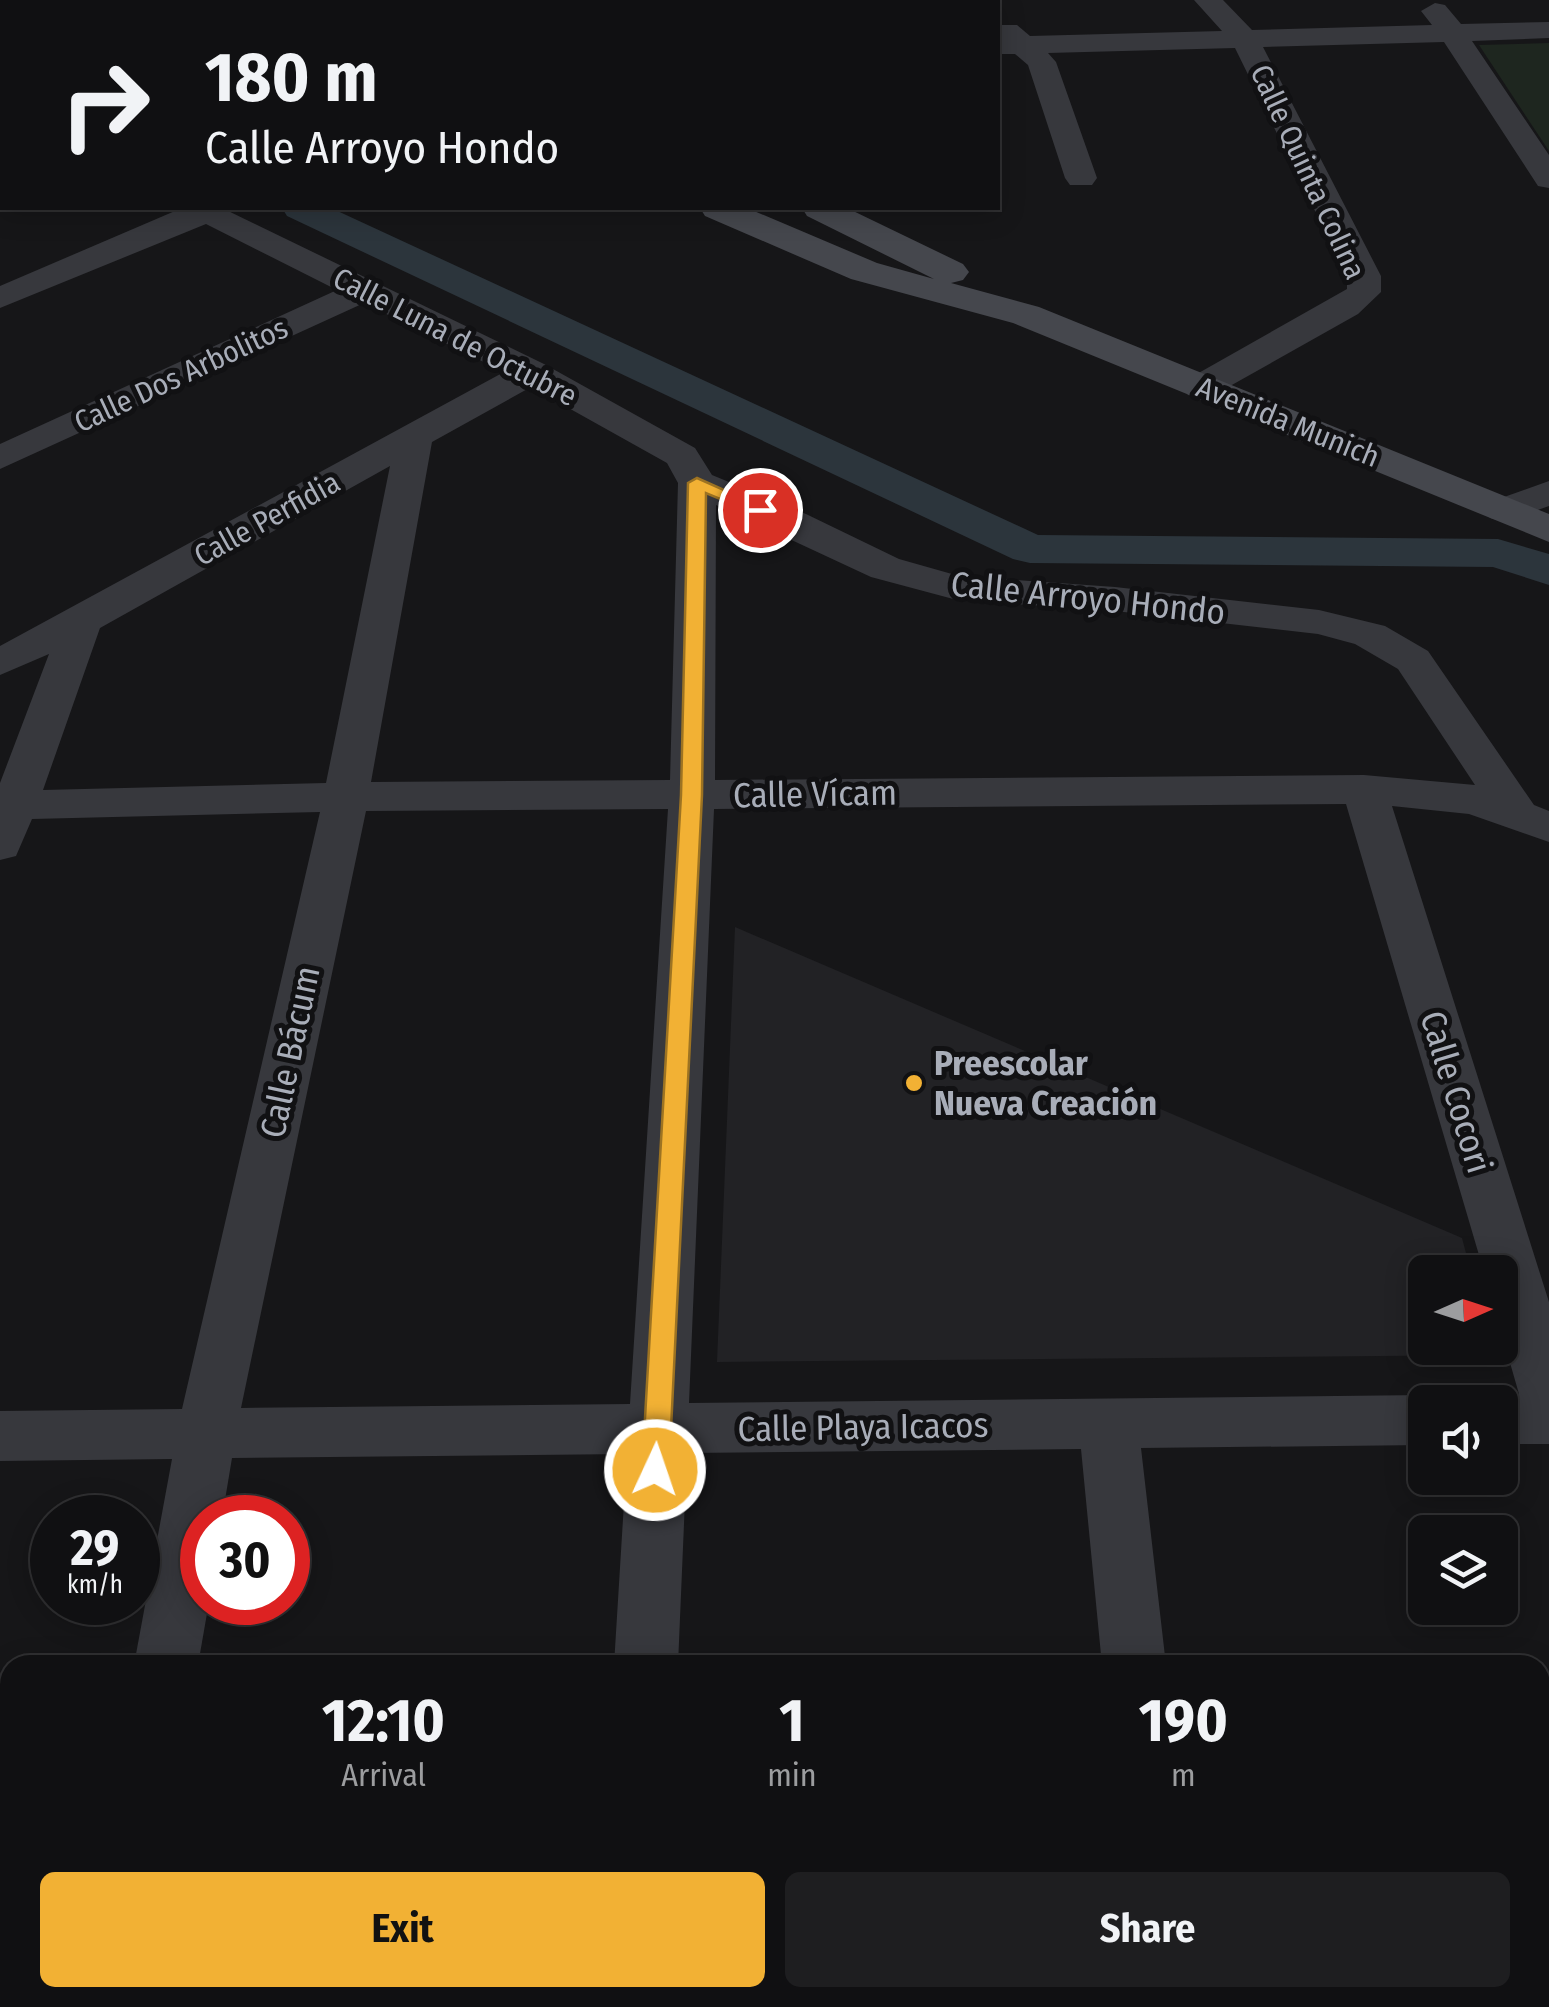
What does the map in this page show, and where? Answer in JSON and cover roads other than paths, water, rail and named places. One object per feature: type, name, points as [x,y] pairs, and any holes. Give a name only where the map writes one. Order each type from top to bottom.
[{"type":"main road","points":[[723,210],[864,271],[1026,315]]},
{"type":"main road","points":[[824,210],[903,245],[1026,315]]},
{"type":"main road","name":"Avenida Munich","points":[[1026,315],[1549,529]]},
{"type":"street","name":"Calle Quinta Colina","points":[[1202,387],[1346,307],[1364,292],[1364,276],[1244,38],[1208,0]]},
{"type":"street","points":[[1425,0],[1453,33],[1549,179]]},
{"type":"street","points":[[1009,46],[1549,30]]},
{"type":"street","points":[[1009,46],[1041,62],[1081,178]]},
{"type":"street","points":[[0,298],[203,210]]},
{"type":"street","name":"Calle Luna de Octubre","points":[[203,210],[362,292],[531,372],[682,456],[697,483]]},
{"type":"street","name":"Calle Dos Arbolitos","points":[[0,458],[362,292]]},
{"type":"street","name":"Calle Perfidia","points":[[0,662],[531,372]]},
{"type":"street","name":"Calle Bácum","points":[[168,1655],[206,1434],[346,796],[414,438]]},
{"type":"street","points":[[646,1655],[692,795],[697,483]]},
{"type":"street","name":"Calle Arroyo Hondo","points":[[697,483],[792,522],[885,568],[957,588],[1319,622],[1370,634],[1413,660],[1533,820]]},
{"type":"street","points":[[1504,510],[1549,493]]},
{"type":"street","points":[[7,825],[82,620]]},
{"type":"street","name":"Calle Vícam","points":[[7,825],[346,796],[1364,789],[1475,800],[1533,820]]},
{"type":"street","name":"Calle Cocori","points":[[1364,789],[1549,1395]]},
{"type":"street","points":[[1518,1419],[1549,1418]]},
{"type":"street","name":"Calle Playa Icacos","points":[[0,1436],[1408,1420]]},
{"type":"street","points":[[1108,1424],[1133,1655]]},
{"type":"waterway","points":[[305,210],[1030,549],[1498,553],[1549,570]]},
{"type":"place","name":"Preescolar Nueva Creación","points":[[914,1083]]}]
